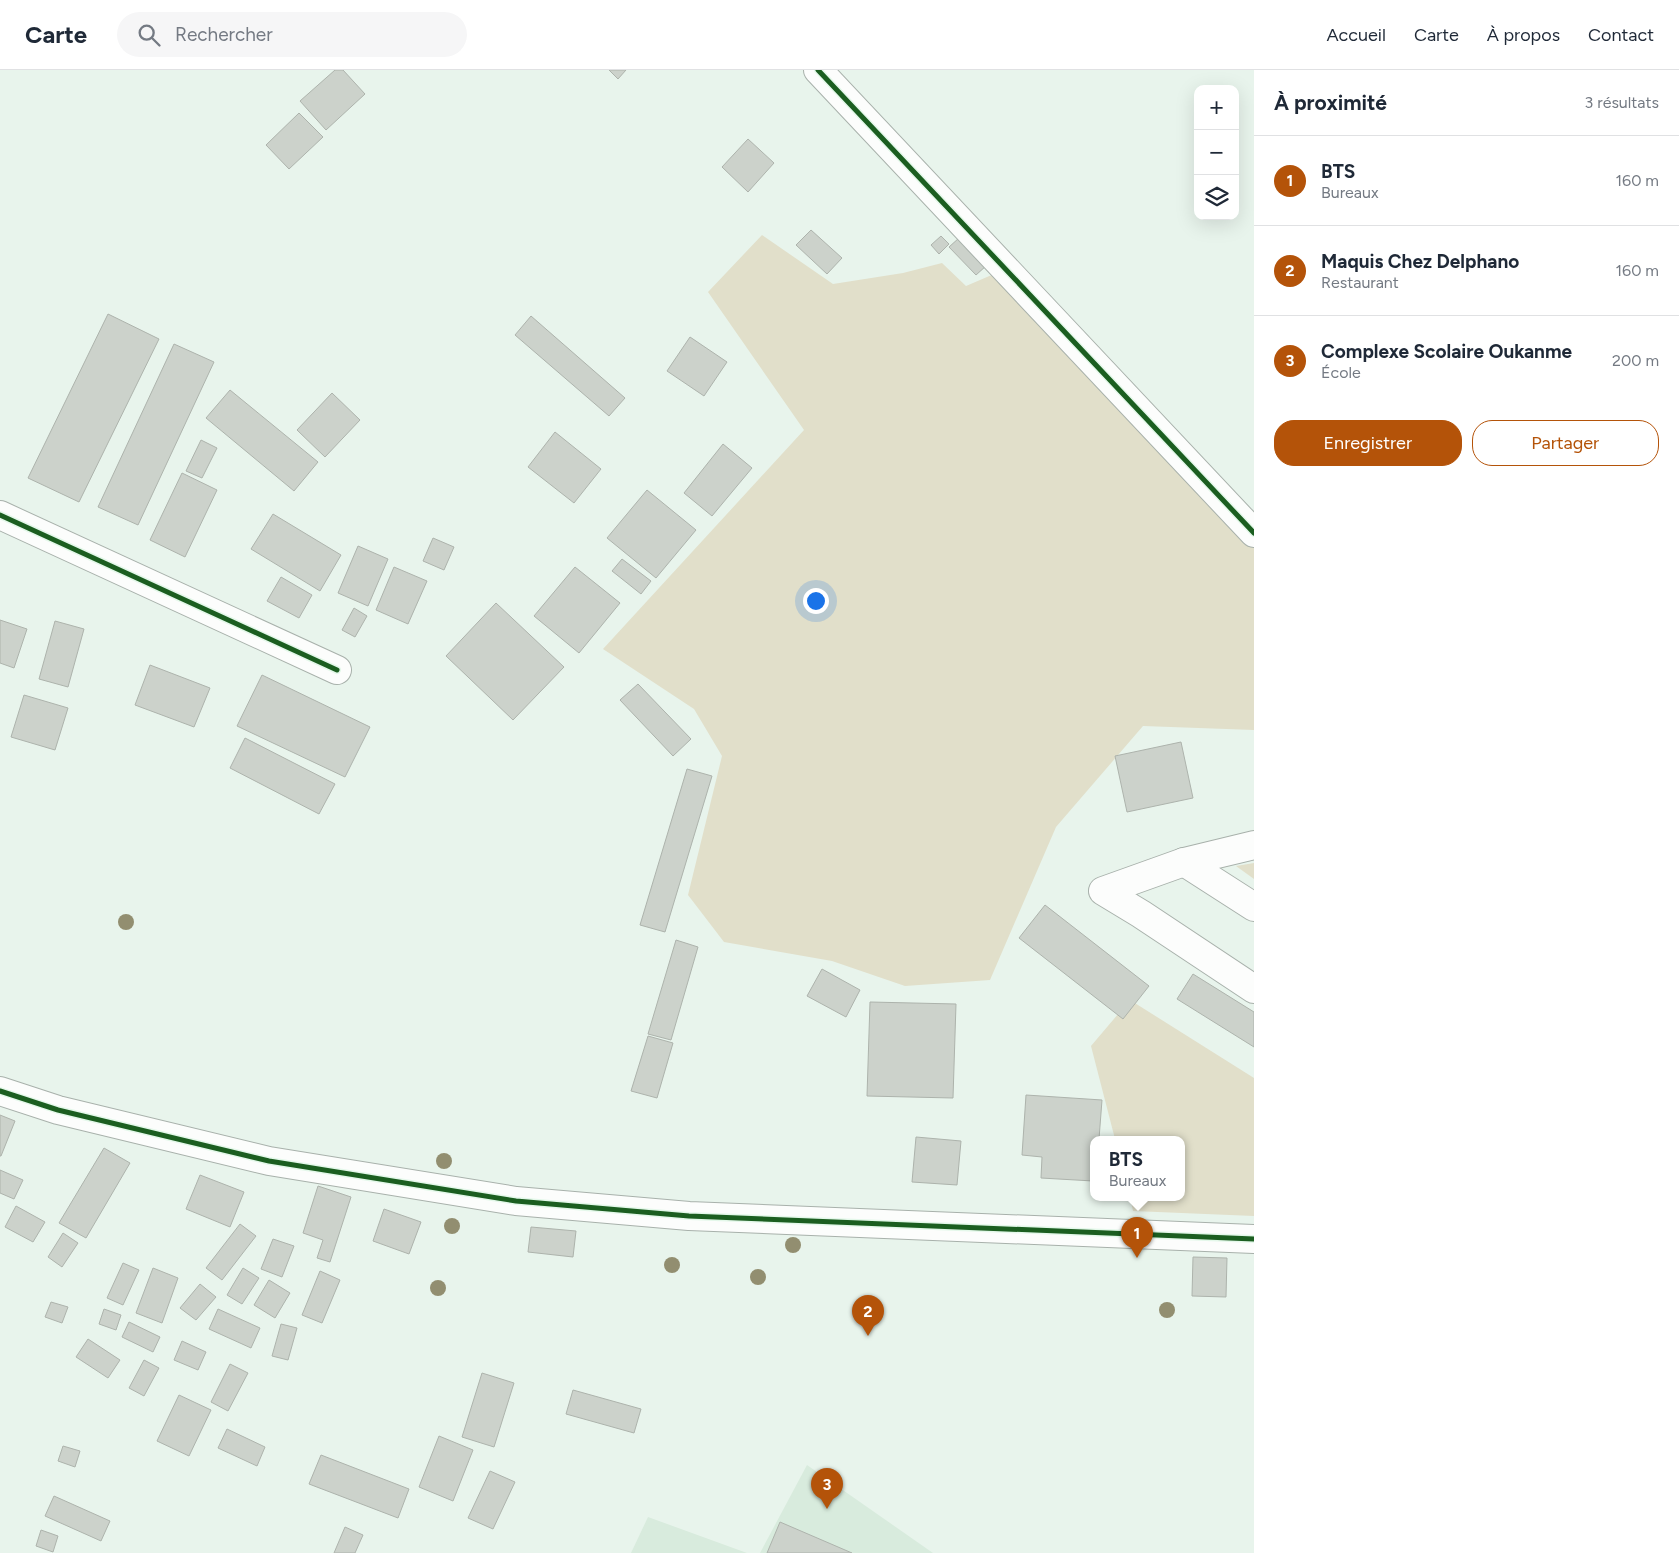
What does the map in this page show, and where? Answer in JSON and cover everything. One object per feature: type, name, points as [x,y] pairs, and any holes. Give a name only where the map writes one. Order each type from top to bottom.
[{"type":"street","points":[[818,70],[1254,532]]},
{"type":"street","points":[[0,514],[337,670]]},
{"type":"street","points":[[1254,845],[1184,862],[1103,891],[1142,914],[1254,989]]},
{"type":"street","points":[[1184,862],[1254,907]]},
{"type":"street","points":[[0,1091],[58,1110],[269,1161],[516,1201],[689,1216],[1254,1239]]},
{"type":"shaded area","points":[[762,235],[833,284],[903,273],[942,263],[966,286],[994,274],[1254,547],[1254,730],[1143,726],[1056,827],[990,980],[905,986],[832,961],[724,942],[688,895],[722,756],[694,709],[603,649],[804,430],[708,292]]},
{"type":"shaded area","points":[[1254,863],[1254,879],[1236,866]]},
{"type":"shaded area","points":[[1130,1000],[1254,1078],[1254,1216],[1133,1211],[1131,1201],[1185,1201],[1185,1136],[1114,1136],[1091,1046]]},
{"type":"shaded area","points":[[807,1465],[933,1553],[760,1553]]},
{"type":"shaded area","points":[[648,1517],[747,1553],[631,1553]]},
{"type":"building","points":[[335,70],[343,70],[365,94],[326,130],[300,101]]},
{"type":"building","points":[[609,70],[626,70],[618,79]]},
{"type":"building","points":[[299,113],[323,137],[289,169],[266,145]]},
{"type":"building","points":[[748,139],[774,163],[748,192],[722,167]]},
{"type":"building","points":[[811,230],[842,258],[827,274],[796,245]]},
{"type":"building","points":[[941,236],[949,244],[939,254],[931,245]]},
{"type":"building","points":[[959,238],[986,266],[976,275],[949,247]]},
{"type":"building","points":[[108,314],[159,339],[79,502],[28,478]]},
{"type":"building","points":[[531,316],[625,398],[609,416],[515,335]]},
{"type":"building","points":[[690,337],[727,362],[704,396],[667,371]]},
{"type":"building","points":[[174,344],[214,362],[138,525],[98,507]]},
{"type":"building","points":[[230,390],[318,462],[294,491],[206,418]]},
{"type":"building","points":[[332,393],[360,420],[325,457],[297,430]]},
{"type":"building","points":[[555,432],[601,469],[574,503],[528,467]]},
{"type":"building","points":[[201,440],[217,448],[202,478],[186,471]]},
{"type":"building","points":[[723,444],[752,468],[712,516],[684,493]]},
{"type":"building","points":[[182,473],[217,490],[185,557],[150,540]]},
{"type":"building","points":[[647,490],[696,530],[656,578],[607,538]]},
{"type":"building","points":[[273,514],[341,555],[320,591],[251,549]]},
{"type":"building","points":[[433,538],[454,547],[444,570],[423,561]]},
{"type":"building","points":[[358,546],[388,559],[368,606],[338,593]]},
{"type":"building","points":[[622,559],[651,581],[641,594],[612,571]]},
{"type":"building","points":[[394,567],[427,581],[408,624],[376,610]]},
{"type":"building","points":[[575,567],[620,603],[579,653],[534,616]]},
{"type":"building","points":[[281,577],[312,595],[299,618],[267,601]]},
{"type":"building","points":[[496,603],[564,667],[513,720],[446,656]]},
{"type":"building","points":[[354,608],[367,616],[355,637],[342,630]]},
{"type":"building","points":[[0,620],[27,629],[14,668],[0,663]]},
{"type":"building","points":[[55,621],[84,629],[68,687],[39,679]]},
{"type":"building","points":[[150,665],[210,688],[194,727],[135,705]]},
{"type":"building","points":[[262,675],[370,727],[345,777],[237,726]]},
{"type":"building","points":[[638,684],[691,739],[673,756],[620,700]]},
{"type":"building","points":[[24,695],[68,708],[55,750],[11,737]]},
{"type":"building","points":[[245,738],[335,784],[319,814],[230,768]]},
{"type":"building","points":[[1181,742],[1193,798],[1127,812],[1115,756]]},
{"type":"building","points":[[687,769],[712,776],[665,932],[640,925]]},
{"type":"building","points":[[1045,905],[1149,986],[1123,1019],[1019,938]]},
{"type":"building","points":[[676,940],[698,947],[671,1040],[648,1034]]},
{"type":"building","points":[[822,969],[860,990],[846,1017],[807,996]]},
{"type":"building","points":[[1193,974],[1254,1012],[1254,1047],[1177,999]]},
{"type":"building","points":[[870,1002],[956,1004],[953,1098],[867,1096]]},
{"type":"building","points":[[648,1036],[673,1043],[657,1098],[631,1091]]},
{"type":"building","points":[[1026,1095],[1102,1100],[1099,1136],[1090,1136],[1090,1181],[1041,1178],[1042,1157],[1022,1155]]},
{"type":"building","points":[[0,1115],[15,1121],[1,1156],[0,1156]]},
{"type":"building","points":[[916,1137],[961,1141],[957,1185],[912,1182]]},
{"type":"building","points":[[104,1148],[130,1163],[86,1238],[59,1223]]},
{"type":"building","points":[[0,1170],[23,1180],[14,1199],[0,1193]]},
{"type":"building","points":[[200,1175],[244,1192],[230,1227],[186,1209]]},
{"type":"building","points":[[318,1186],[351,1197],[330,1262],[317,1258],[323,1240],[303,1233]]},
{"type":"building","points":[[16,1206],[45,1222],[33,1242],[5,1227]]},
{"type":"building","points":[[384,1209],[421,1222],[409,1254],[373,1241]]},
{"type":"building","points":[[240,1224],[256,1236],[222,1280],[206,1268]]},
{"type":"building","points":[[531,1227],[576,1231],[573,1257],[528,1252]]},
{"type":"building","points":[[63,1233],[78,1243],[62,1267],[48,1257]]},
{"type":"building","points":[[273,1239],[294,1246],[282,1277],[261,1269]]},
{"type":"building","points":[[1193,1257],[1227,1258],[1226,1297],[1192,1296]]},
{"type":"building","points":[[123,1263],[139,1270],[123,1305],[107,1298]]},
{"type":"building","points":[[153,1268],[178,1278],[162,1323],[136,1313]]},
{"type":"building","points":[[243,1268],[259,1278],[242,1304],[227,1295]]},
{"type":"building","points":[[320,1271],[340,1280],[322,1323],[302,1315]]},
{"type":"building","points":[[269,1280],[290,1293],[275,1318],[254,1305]]},
{"type":"building","points":[[200,1284],[216,1297],[196,1320],[180,1308]]},
{"type":"building","points":[[51,1302],[68,1307],[62,1323],[45,1317]]},
{"type":"building","points":[[104,1309],[121,1315],[116,1330],[99,1324]]},
{"type":"building","points":[[218,1309],[260,1328],[251,1348],[209,1329]]},
{"type":"building","points":[[129,1322],[160,1337],[153,1352],[122,1337]]},
{"type":"building","points":[[281,1324],[297,1328],[288,1360],[272,1356]]},
{"type":"building","points":[[88,1339],[120,1360],[108,1378],[76,1357]]},
{"type":"building","points":[[182,1341],[206,1352],[198,1370],[174,1360]]},
{"type":"building","points":[[144,1360],[159,1368],[144,1396],[129,1388]]},
{"type":"building","points":[[230,1364],[248,1373],[228,1411],[211,1402]]},
{"type":"building","points":[[482,1373],[514,1383],[494,1447],[462,1437]]},
{"type":"building","points":[[573,1390],[641,1409],[634,1433],[566,1414]]},
{"type":"building","points":[[179,1395],[211,1410],[189,1456],[157,1441]]},
{"type":"building","points":[[227,1429],[265,1447],[257,1466],[218,1448]]},
{"type":"building","points":[[439,1436],[473,1450],[453,1501],[419,1487]]},
{"type":"building","points":[[63,1446],[80,1451],[75,1467],[58,1461]]},
{"type":"building","points":[[321,1455],[409,1489],[398,1518],[309,1484]]},
{"type":"building","points":[[490,1471],[515,1482],[493,1529],[468,1518]]},
{"type":"building","points":[[54,1496],[110,1521],[101,1541],[45,1516]]},
{"type":"building","points":[[780,1522],[852,1553],[767,1553]]},
{"type":"building","points":[[345,1527],[363,1535],[355,1553],[334,1553]]},
{"type":"building","points":[[41,1530],[58,1536],[53,1552],[36,1546]]},
{"type":"cycle path","points":[[818,70],[1254,533]]},
{"type":"cycle path","points":[[0,515],[337,670]]},
{"type":"cycle path","points":[[0,1091],[58,1110],[269,1161],[516,1201],[689,1216],[1254,1239]]},
{"type":"place","name":"BTS","points":[[1137,1258]]},
{"type":"place","name":"Maquis Chez Delphano","points":[[868,1336]]},
{"type":"place","name":"Complexe Scolaire Oukanme","points":[[827,1509]]}]
